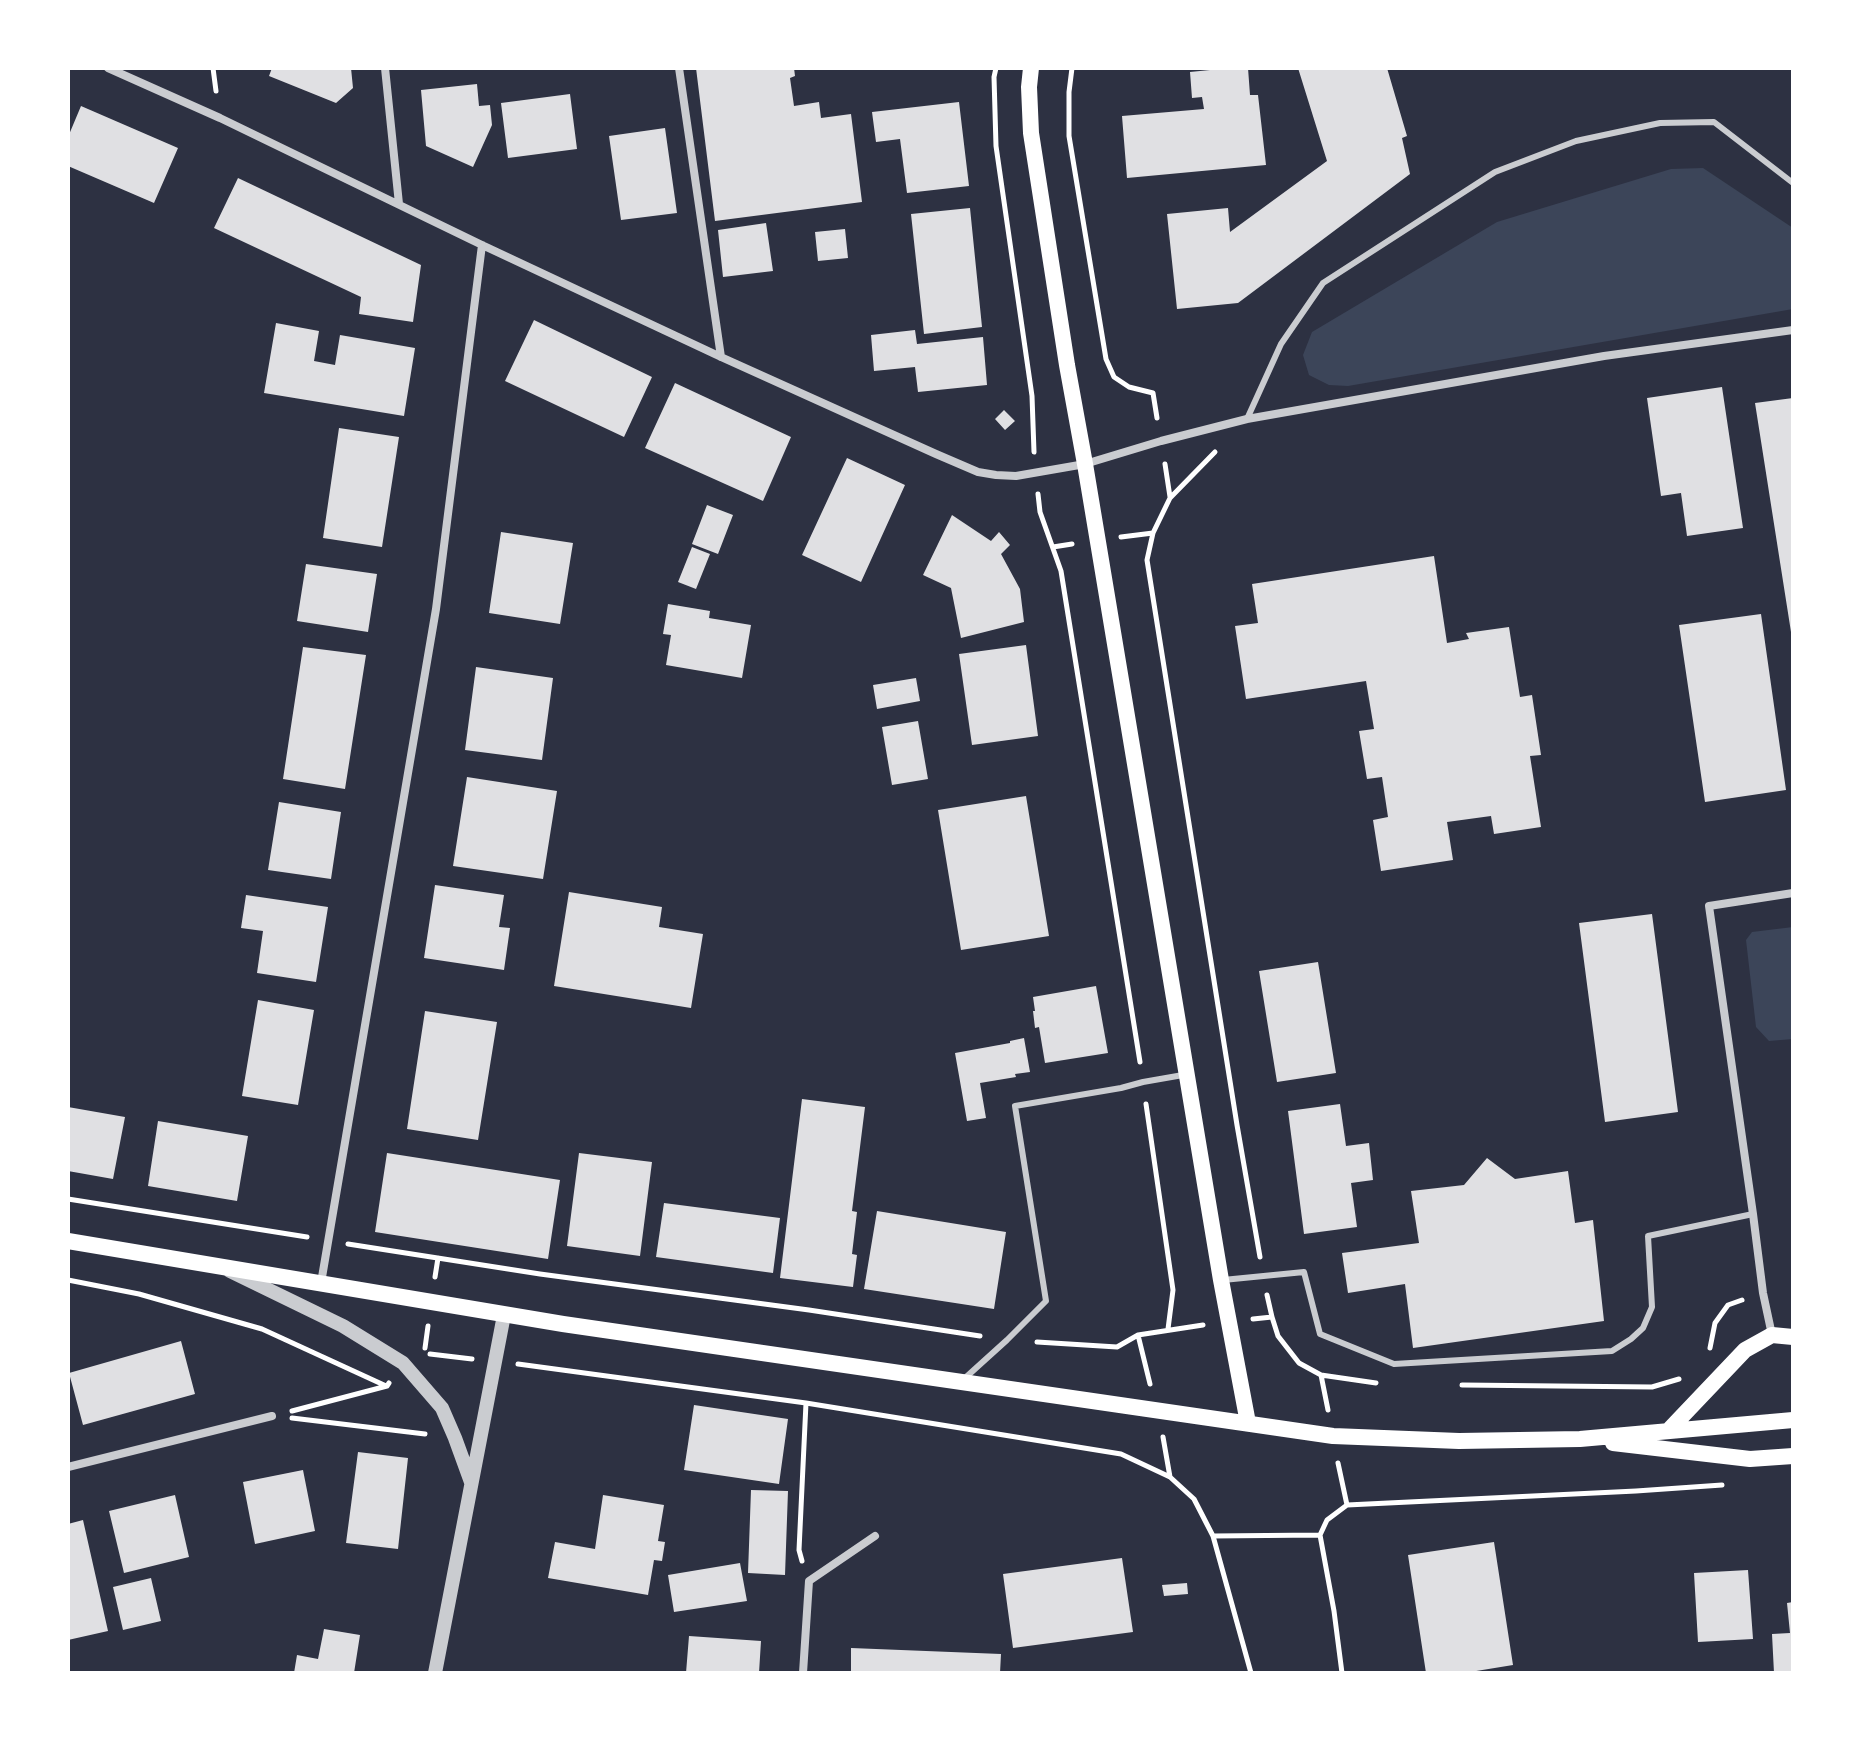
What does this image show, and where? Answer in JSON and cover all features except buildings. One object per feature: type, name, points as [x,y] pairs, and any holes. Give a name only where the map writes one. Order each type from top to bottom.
[{"type":"main road","points":[[1031,68],[1031,133],[1067,365],[1221,1280],[1248,1423]]},
{"type":"main road","points":[[68,1241],[504,1315],[1333,1436],[1459,1441],[1580,1439],[1793,1420]]},
{"type":"main road","points":[[1668,1431],[1745,1350],[1772,1335],[1793,1337]]},
{"type":"main road","points":[[1580,1439],[1750,1459],[1793,1456]]},
{"type":"street","points":[[108,68],[220,118],[721,357],[978,472],[1016,476],[1035,473],[1085,464],[1247,419],[1604,356],[1793,330]]},
{"type":"street","points":[[385,68],[399,204]]},
{"type":"street","points":[[679,68],[721,357]]},
{"type":"street","points":[[321,1284],[436,609],[482,245]]},
{"type":"street","points":[[1772,1335],[1764,1303],[1709,906],[1793,893]]},
{"type":"street","points":[[218,1266],[343,1326],[403,1363],[442,1408],[471,1482]]},
{"type":"street","points":[[435,1673],[504,1315]]},
{"type":"street","points":[[68,1467],[272,1416]]},
{"type":"street","points":[[803,1673],[809,1581],[875,1536]]},
{"type":"lane","points":[[1247,419],[1281,344],[1323,283],[1495,172],[1576,141],[1660,123],[1714,122],[1793,183]]},
{"type":"lane","points":[[962,1381],[1046,1301],[1015,1106],[1187,1075]]},
{"type":"lane","points":[[1221,1280],[1304,1272],[1320,1334],[1394,1364],[1612,1351],[1643,1328],[1652,1307],[1648,1236],[1753,1214]]},
{"type":"path","points":[[996,68],[996,146],[1032,396],[1040,512],[1061,571],[1143,1082],[1173,1290],[1168,1329]]},
{"type":"path","points":[[1072,68],[1069,136],[1106,359],[1114,377],[1129,387],[1153,393],[1170,498]]},
{"type":"path","points":[[1247,419],[1170,498],[1153,533],[1147,560],[1234,1109],[1272,1317]]},
{"type":"path","points":[[540,1274],[1007,1340],[1117,1347],[1138,1335],[1158,1411],[1170,1477]]},
{"type":"path","points":[[68,1280],[139,1294],[262,1329],[387,1386],[272,1416]]},
{"type":"path","points":[[575,1372],[806,1403],[1121,1454],[1170,1477],[1194,1499],[1213,1536],[1251,1673]]},
{"type":"path","points":[[1321,1375],[1347,1505]]},
{"type":"path","points":[[806,1403],[799,1550],[809,1581]]},
{"type":"path","points":[[272,1416],[455,1438]]},
{"type":"path","points":[[1342,1673],[1320,1535],[1327,1520],[1347,1505],[1730,1484]]},
{"type":"path","points":[[1213,1536],[1320,1535]]},
{"type":"shaded area","points":[[1703,168],[1793,228],[1793,309],[1348,386],[1329,385],[1309,375],[1303,355],[1312,332],[1497,222],[1671,169]]},
{"type":"shaded area","points":[[1793,927],[1793,1039],[1769,1041],[1756,1027],[1746,940],[1752,932]]}]
